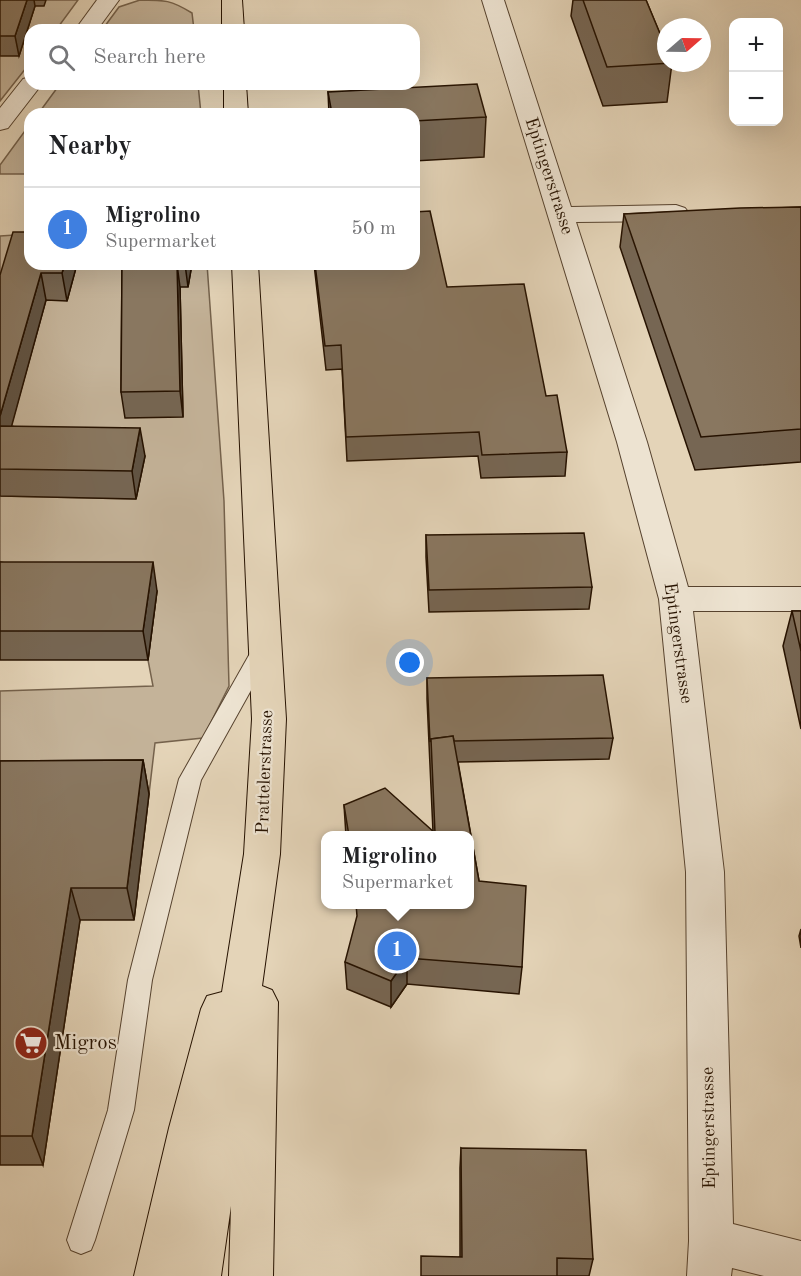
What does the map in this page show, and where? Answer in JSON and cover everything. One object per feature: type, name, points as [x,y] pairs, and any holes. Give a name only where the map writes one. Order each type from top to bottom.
[{"type":"main road","points":[[231,0],[233,24]]},
{"type":"main road","points":[[235,90],[236,108]]},
{"type":"main road","name":"Prattelerstrasse","points":[[199,1276],[262,854],[269,719],[245,270]]},
{"type":"main road","points":[[156,1276],[190,1128],[262,854]]},
{"type":"main road","points":[[251,1276],[262,854]]},
{"type":"street","points":[[90,24],[108,0]]},
{"type":"street","name":"Eptingerstrasse","points":[[493,0],[632,442],[675,599],[705,872],[710,1258]]},
{"type":"street","points":[[0,123],[26,90]]},
{"type":"street","points":[[562,215],[705,213]]},
{"type":"street","points":[[675,599],[801,599]]},
{"type":"street","points":[[710,1258],[801,1263]]},
{"type":"lane","points":[[81,1240],[121,1110],[140,980],[190,779],[266,643]]},
{"type":"shaded area","points":[[0,0],[78,0],[60,24],[24,24],[24,71],[0,101]]},
{"type":"shaded area","points":[[140,0],[173,3],[192,13],[193,24],[106,24],[119,7]]},
{"type":"shaded area","points":[[56,90],[199,90],[200,108],[42,108]]},
{"type":"shaded area","points":[[24,132],[24,174],[0,174],[0,165]]},
{"type":"shaded area","points":[[24,234],[24,270],[207,270],[224,501],[229,686],[203,738],[155,743],[149,794],[0,794],[0,691],[153,686],[148,660],[157,591],[0,591],[0,496],[136,499],[0,453],[0,236]]},
{"type":"building","points":[[0,0],[27,0],[15,36],[0,36]]},
{"type":"building","points":[[583,0],[646,0],[657,26],[657,64],[607,67]]},
{"type":"building","points":[[477,84],[486,117],[420,121],[420,108],[331,108],[328,92],[420,90],[420,87]]},
{"type":"building","points":[[801,207],[801,429],[701,437],[624,214]]},
{"type":"building","points":[[430,211],[447,287],[524,284],[546,396],[557,395],[567,452],[482,455],[479,432],[346,437],[341,345],[325,346],[316,270],[420,270],[420,212]]},
{"type":"building","points":[[13,232],[24,232],[24,270],[63,270],[62,273],[41,273],[0,416],[0,275]]},
{"type":"building","points":[[122,270],[177,270],[180,391],[121,392]]},
{"type":"building","points":[[0,426],[140,428],[132,471],[0,469]]},
{"type":"building","points":[[584,533],[592,587],[429,590],[426,535]]},
{"type":"building","points":[[0,562],[153,562],[143,631],[0,631]]},
{"type":"building","points":[[792,611],[801,611],[801,651]]},
{"type":"building","points":[[603,675],[613,738],[454,741],[453,736],[431,739],[430,742],[427,678]]},
{"type":"building","points":[[453,736],[470,831],[435,831],[431,739]]},
{"type":"building","name":"Migros","points":[[143,760],[127,888],[71,888],[32,1136],[0,1136],[0,761]]},
{"type":"building","points":[[385,788],[433,831],[348,831],[344,805]]},
{"type":"building","points":[[474,853],[479,881],[526,886],[522,967],[407,958],[391,981],[345,962],[357,916],[356,909],[474,909]]},
{"type":"building","points":[[461,1148],[586,1150],[593,1259],[557,1258],[557,1276],[421,1276],[421,1256],[462,1257]]},
{"type":"place","name":"Migrolino","points":[[397,951]]},
{"type":"place","name":"Migros","points":[[31,1043]]}]
